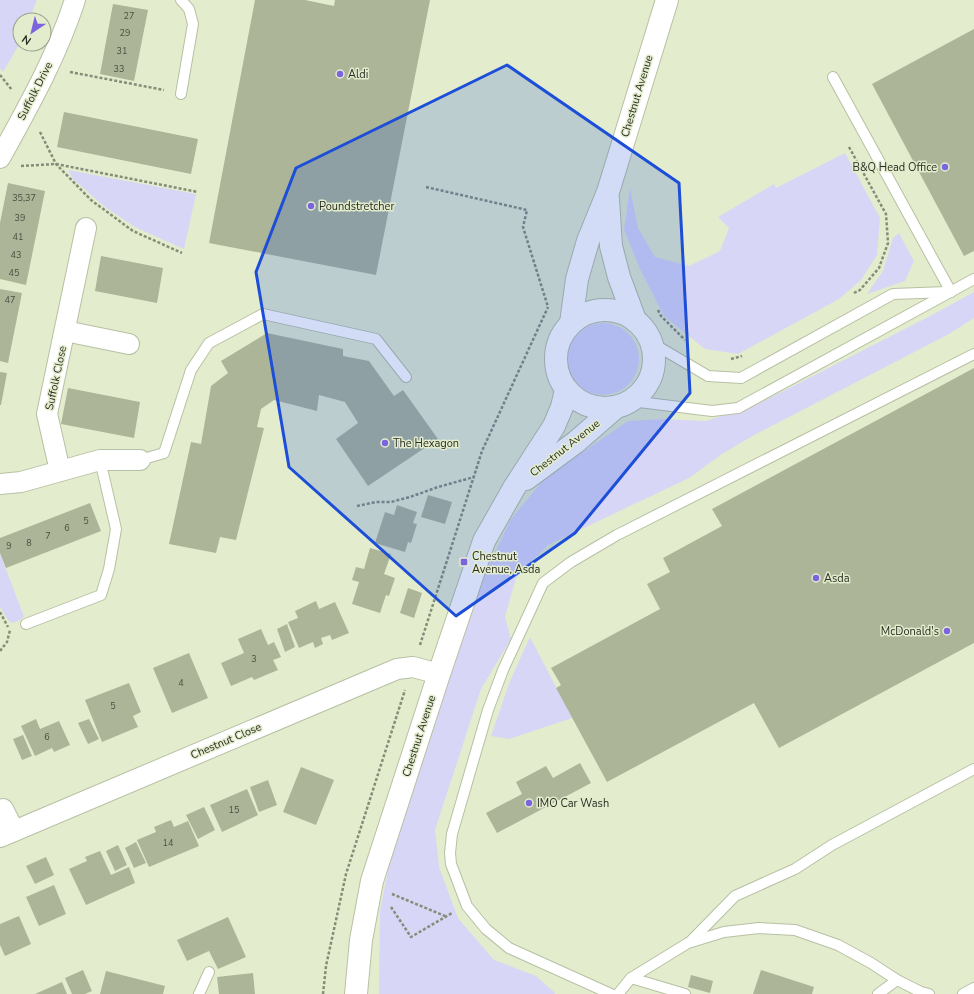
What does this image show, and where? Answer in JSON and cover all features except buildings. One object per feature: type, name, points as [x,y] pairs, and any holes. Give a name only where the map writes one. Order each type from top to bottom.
[{"type":"street","name":"Suffolk Drive","points":[[8,162],[28,108],[67,24],[75,0]]},
{"type":"street","name":"Chestnut Avenue","points":[[571,323],[577,279],[588,241],[608,192],[667,0]]},
{"type":"street","name":"Chestnut Avenue","points":[[608,192],[611,246],[619,278],[634,320]]},
{"type":"street","name":"Suffolk Close","points":[[60,471],[48,414],[86,228]]},
{"type":"street","points":[[602,310],[619,312],[634,320],[645,330],[652,343],[654,359],[652,376],[644,390],[623,404],[601,409],[588,406],[576,400],[566,390],[558,377],[555,363],[556,348],[562,334],[571,323],[585,313],[602,310]]},
{"type":"street","name":"Suffolk Close","points":[[65,331],[129,344]]},
{"type":"street","name":"Chestnut Avenue","points":[[356,994],[361,940],[372,881],[484,541],[514,488],[554,426],[562,407],[566,390]]},
{"type":"street","name":"Chestnut Avenue","points":[[514,488],[576,442],[623,404]]},
{"type":"street","points":[[0,484],[22,482],[100,460],[140,460]]},
{"type":"street","name":"Chestnut Close","points":[[3,809],[7,834],[397,669],[413,667],[439,674]]},
{"type":"lane","points":[[181,0],[189,9],[193,24],[181,94]]},
{"type":"lane","points":[[832,77],[950,292]]},
{"type":"lane","points":[[623,404],[712,411],[738,408],[974,279]]},
{"type":"lane","points":[[652,343],[708,376],[741,378],[893,294],[950,292]]},
{"type":"lane","points":[[140,460],[164,453],[191,370],[209,343],[262,314],[376,339],[406,377]]},
{"type":"lane","points":[[610,994],[509,948],[486,929],[467,906],[451,864],[450,853],[452,834],[488,710],[503,670],[543,583],[570,562],[617,535],[974,354]]},
{"type":"lane","points":[[26,624],[101,595],[109,570],[116,529],[100,460]]},
{"type":"lane","points":[[618,994],[631,978],[688,943],[735,896],[795,869],[832,845],[974,769]]},
{"type":"lane","points":[[688,943],[724,932],[759,928],[796,930],[838,946],[872,963],[897,980],[921,992],[929,994]]},
{"type":"lane","points":[[199,994],[210,972]]},
{"type":"lane","points":[[631,978],[685,994]]},
{"type":"lane","points":[[878,994],[897,980]]},
{"type":"lane","points":[[963,994],[974,988]]},
{"type":"path","points":[[48,67],[181,94]]},
{"type":"path","points":[[28,108],[56,164],[91,200],[133,231],[182,253]]},
{"type":"path","points":[[849,147],[886,214],[888,243],[879,268],[860,290],[853,294]]},
{"type":"path","points":[[8,162],[56,164],[198,192]]},
{"type":"path","points":[[426,187],[527,210],[523,227],[548,307]]},
{"type":"path","points":[[323,994],[326,966],[346,874],[482,451],[550,300]]},
{"type":"path","points":[[658,309],[661,316],[687,342]]},
{"type":"path","points":[[724,361],[746,354]]},
{"type":"path","points":[[357,506],[376,502],[391,502],[410,497],[438,486],[474,477]]},
{"type":"path","points":[[0,651],[7,642],[10,630]]},
{"type":"path","points":[[388,897],[389,893],[445,916]]},
{"type":"path","points":[[391,907],[411,936],[445,916],[467,906]]},
{"type":"highlighted area","points":[[507,65],[679,183],[690,393],[575,533],[456,616],[289,467],[256,272],[296,168]]},
{"type":"shaded area","points":[[0,0],[37,0],[32,12],[12,12],[12,52],[15,52],[3,72],[0,68]]},
{"type":"shaded area","points":[[845,153],[880,218],[877,255],[861,280],[839,299],[738,354],[705,349],[664,316],[641,271],[624,230],[630,188],[638,228],[655,257],[689,266],[720,251],[729,228],[718,217],[774,184],[776,188]]},
{"type":"shaded area","points":[[68,170],[196,194],[184,249],[135,227],[105,207],[73,179]]},
{"type":"shaded area","points":[[899,233],[914,261],[905,281],[867,294],[883,271],[893,238]]},
{"type":"shaded area","points":[[974,292],[974,318],[949,334],[756,434],[722,454],[689,478],[548,545],[516,578],[505,617],[511,639],[481,689],[435,830],[439,867],[458,918],[494,960],[536,976],[555,994],[379,994],[380,911],[394,840],[479,586],[511,519],[545,478],[628,421],[664,419],[706,421],[758,404]]},
{"type":"shaded area","points":[[603,323],[623,329],[633,339],[639,359],[633,379],[623,389],[603,395],[583,389],[573,379],[567,359],[573,339],[583,329]]},
{"type":"shaded area","points":[[0,553],[24,617],[12,623],[8,620],[0,607]]},
{"type":"shaded area","points":[[530,637],[572,718],[509,739],[491,736],[510,681]]},
{"type":"place","name":"Aldi","points":[[340,74]]},
{"type":"place","name":"B&Q Head Office","points":[[945,167]]},
{"type":"place","name":"Poundstretcher","points":[[311,206]]},
{"type":"place","name":"The Hexagon","points":[[385,443]]},
{"type":"place","name":"Chestnut Avenue, Asda","points":[[464,562]]},
{"type":"place","name":"Asda","points":[[816,578]]},
{"type":"place","name":"McDonald's","points":[[947,631]]},
{"type":"place","name":"IMO Car Wash","points":[[529,803]]}]
